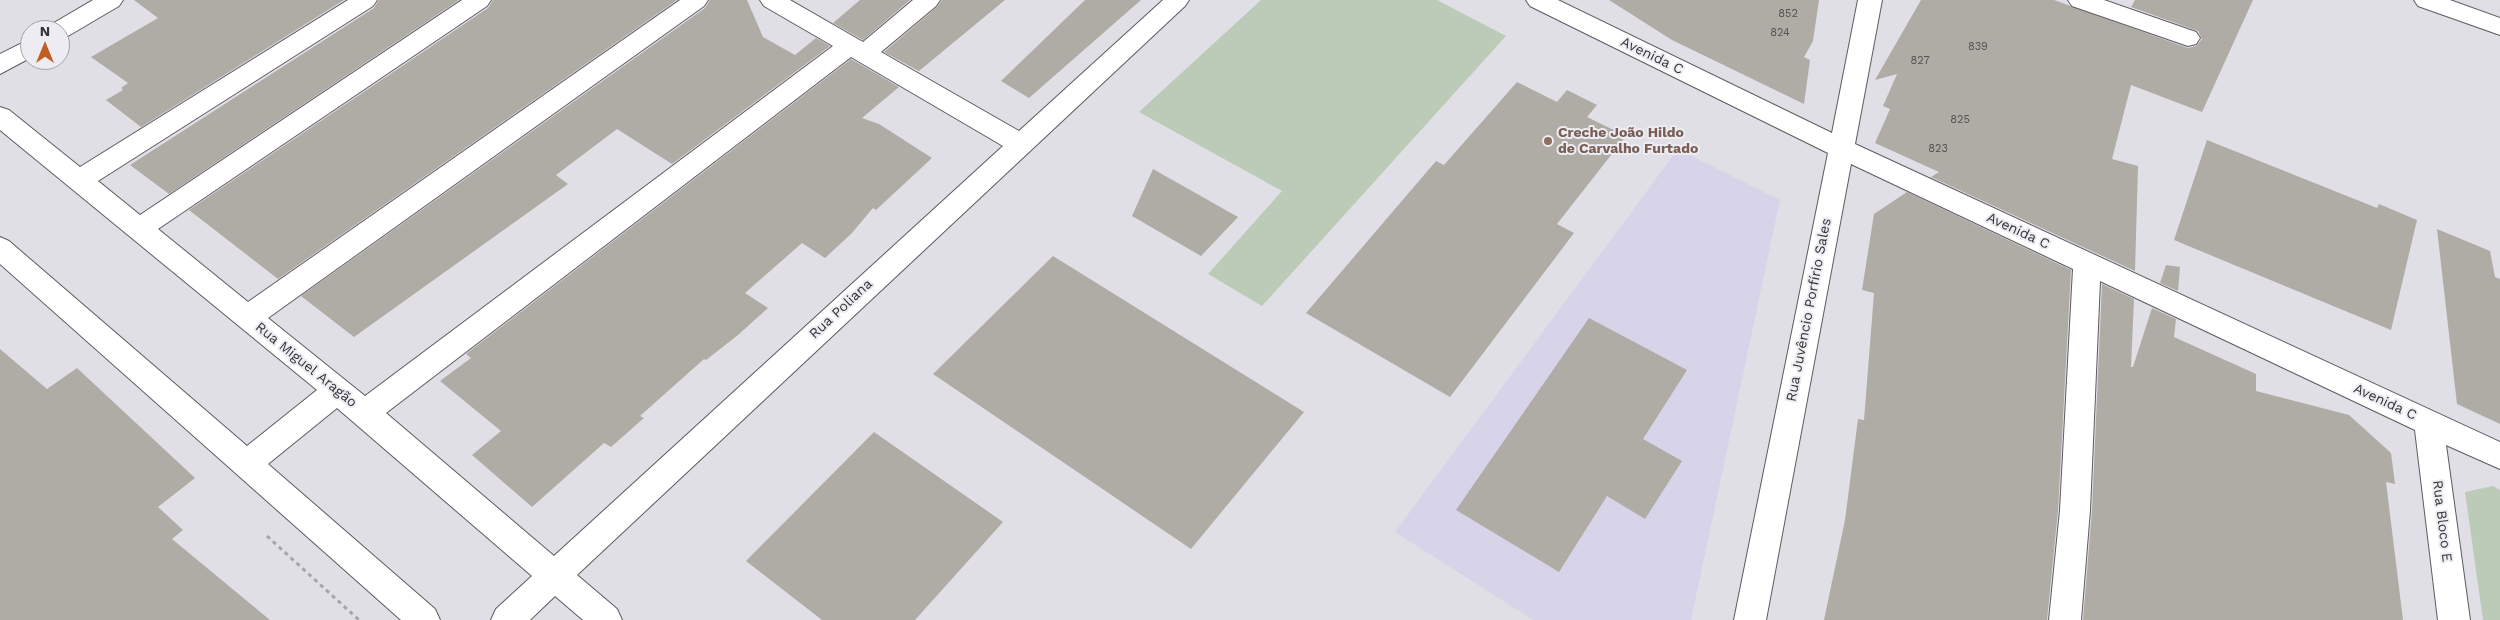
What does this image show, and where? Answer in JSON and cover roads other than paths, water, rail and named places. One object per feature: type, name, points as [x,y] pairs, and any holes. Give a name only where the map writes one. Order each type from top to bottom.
[{"type":"street","points":[[70,24],[111,0]]},
{"type":"street","points":[[80,180],[365,0]]},
{"type":"street","points":[[140,228],[479,0]]},
{"type":"street","points":[[247,318],[696,0]]},
{"type":"street","points":[[772,0],[1020,144]]},
{"type":"street","points":[[365,413],[858,49],[928,0]]},
{"type":"street","name":"Rua Poliana","points":[[507,620],[1177,0]]},
{"type":"street","name":"Avenida C","points":[[1538,0],[1840,148],[2500,456]]},
{"type":"street","name":"Rua Juvêncio Porfírio Sales","points":[[1750,620],[1870,0]]},
{"type":"street","points":[[2080,0],[2188,38]]},
{"type":"street","points":[[2426,0],[2464,7],[2500,27]]},
{"type":"street","points":[[0,65],[20,53]]},
{"type":"street","name":"Rua Miguel Aragão","points":[[0,116],[365,413],[606,620]]},
{"type":"street","points":[[0,248],[245,466],[424,620]]},
{"type":"street","points":[[2066,620],[2075,510],[2087,263]]},
{"type":"street","points":[[245,466],[337,391]]},
{"type":"street","name":"Rua Bloco E","points":[[2429,423],[2454,620]]},
{"type":"place","name":"Creche João Hildo de Carvalho Furtado","points":[[1548,141]]}]
